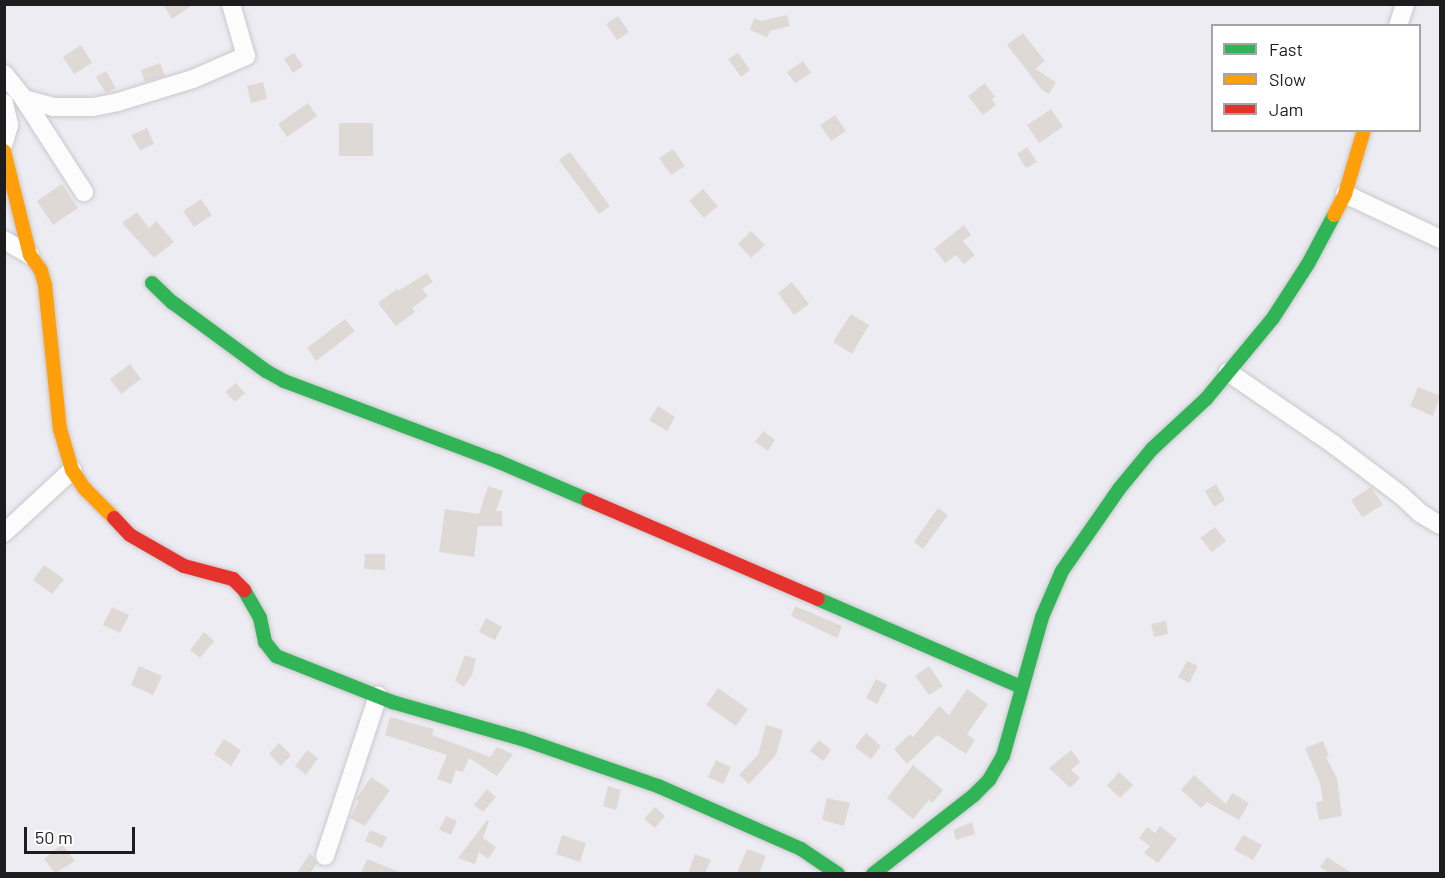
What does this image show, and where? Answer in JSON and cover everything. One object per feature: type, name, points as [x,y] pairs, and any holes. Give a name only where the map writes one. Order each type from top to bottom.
[{"type":"street","points":[[24,99],[53,107],[93,107],[118,102],[193,79],[246,56],[231,4]]},
{"type":"street","points":[[1399,24],[1405,4]]},
{"type":"street","points":[[4,74],[24,99],[84,192]]},
{"type":"street","points":[[4,104],[9,125],[4,142]]},
{"type":"street","points":[[873,873],[974,795],[989,780],[1003,756],[1021,687],[1053,589],[1079,544],[1152,449],[1206,399],[1285,300],[1308,264],[1345,194],[1363,132]]},
{"type":"street","points":[[4,151],[30,255],[41,271],[45,285],[60,429],[72,470],[85,489],[130,535],[184,566],[232,579],[249,595],[260,618],[266,642],[276,656],[378,696],[522,739],[658,786],[801,849],[838,873]]},
{"type":"street","points":[[1345,194],[1440,239]]},
{"type":"street","points":[[4,240],[30,255]]},
{"type":"street","points":[[152,283],[182,309],[266,371],[284,381],[497,461],[1021,687]]},
{"type":"street","points":[[1228,372],[1334,444],[1402,496],[1420,513],[1440,525]]},
{"type":"street","points":[[4,533],[72,470]]},
{"type":"street","points":[[325,856],[378,696]]},
{"type":"building","points":[[163,4],[194,4],[172,19]]},
{"type":"building","points":[[787,15],[790,26],[770,31],[767,37],[750,30],[754,18],[761,21]]},
{"type":"building","points":[[618,16],[629,32],[617,40],[606,24]]},
{"type":"building","points":[[1023,33],[1045,61],[1035,69],[1056,82],[1049,94],[1042,90],[1007,45]]},
{"type":"building","points":[[81,45],[92,63],[74,74],[63,57]]},
{"type":"building","points":[[294,53],[303,66],[293,73],[284,59]]},
{"type":"building","points":[[738,53],[750,70],[741,77],[728,59]]},
{"type":"building","points":[[803,61],[811,73],[795,83],[787,72]]},
{"type":"building","points":[[160,63],[165,76],[145,82],[141,70]]},
{"type":"building","points":[[106,71],[116,88],[106,93],[96,77]]},
{"type":"building","points":[[263,82],[267,99],[251,103],[247,86]]},
{"type":"building","points":[[985,83],[995,97],[992,99],[996,105],[983,115],[968,96]]},
{"type":"building","points":[[308,103],[317,116],[287,137],[278,124]]},
{"type":"building","points":[[1051,109],[1063,127],[1039,143],[1027,125]]},
{"type":"building","points":[[835,115],[846,131],[831,141],[820,125]]},
{"type":"building","points":[[339,123],[373,123],[373,156],[339,156]]},
{"type":"building","points":[[147,128],[154,144],[140,150],[131,135]]},
{"type":"building","points":[[1027,147],[1037,162],[1026,168],[1017,154]]},
{"type":"building","points":[[673,149],[685,166],[671,175],[659,158]]},
{"type":"building","points":[[570,152],[610,206],[599,214],[559,160]]},
{"type":"building","points":[[62,184],[78,208],[53,225],[37,201]]},
{"type":"building","points":[[703,189],[718,206],[704,218],[689,201]]},
{"type":"building","points":[[201,199],[212,215],[194,227],[183,211]]},
{"type":"building","points":[[137,212],[149,228],[156,221],[174,242],[154,258],[122,223]]},
{"type":"building","points":[[964,225],[971,235],[963,241],[975,255],[964,264],[956,255],[945,263],[934,249]]},
{"type":"building","points":[[751,231],[765,245],[751,258],[738,244]]},
{"type":"building","points":[[427,273],[433,282],[422,289],[428,296],[412,308],[415,312],[396,326],[378,303],[397,289],[398,291]]},
{"type":"building","points":[[792,282],[809,304],[794,315],[778,293]]},
{"type":"building","points":[[851,314],[869,325],[852,354],[833,342]]},
{"type":"building","points":[[345,319],[355,331],[316,361],[307,348]]},
{"type":"building","points":[[130,364],[141,379],[121,394],[110,379]]},
{"type":"building","points":[[236,383],[245,393],[235,402],[225,392]]},
{"type":"building","points":[[1418,387],[1440,396],[1433,416],[1410,406]]},
{"type":"building","points":[[658,406],[675,417],[667,431],[649,420]]},
{"type":"building","points":[[763,431],[775,440],[768,451],[755,442]]},
{"type":"building","points":[[1216,484],[1225,500],[1214,507],[1205,491]]},
{"type":"building","points":[[488,486],[503,491],[496,511],[502,511],[502,526],[478,526],[474,557],[439,552],[445,509],[479,514]]},
{"type":"building","points":[[1371,487],[1383,505],[1362,517],[1351,500]]},
{"type":"building","points":[[938,508],[948,515],[923,549],[914,542]]},
{"type":"building","points":[[1215,527],[1226,541],[1212,552],[1200,538]]},
{"type":"building","points":[[365,554],[385,554],[385,570],[364,569]]},
{"type":"building","points":[[44,565],[64,579],[52,594],[33,580]]},
{"type":"building","points":[[795,606],[842,626],[837,638],[791,616]]},
{"type":"building","points":[[112,607],[129,615],[120,633],[103,625]]},
{"type":"building","points":[[486,618],[502,627],[495,640],[479,632]]},
{"type":"building","points":[[1166,621],[1168,634],[1154,637],[1151,624]]},
{"type":"building","points":[[204,632],[214,641],[200,658],[190,650]]},
{"type":"building","points":[[465,655],[476,659],[472,675],[464,687],[455,681]]},
{"type":"building","points":[[1187,661],[1198,666],[1189,683],[1178,677]]},
{"type":"building","points":[[139,666],[162,676],[153,695],[131,685]]},
{"type":"building","points":[[929,666],[943,686],[929,695],[915,676]]},
{"type":"building","points":[[876,679],[887,685],[877,704],[866,698]]},
{"type":"building","points":[[718,688],[748,709],[736,726],[706,705]]},
{"type":"building","points":[[967,689],[988,704],[967,734],[975,740],[966,754],[937,735],[907,764],[894,749],[910,734],[913,737],[939,706],[949,715]]},
{"type":"building","points":[[390,717],[434,729],[432,735],[490,757],[497,747],[513,754],[497,776],[469,758],[463,772],[456,770],[451,784],[437,779],[447,755],[385,735]]},
{"type":"building","points":[[766,725],[783,730],[776,755],[749,784],[739,775],[758,755]]},
{"type":"building","points":[[866,733],[881,746],[871,759],[855,747]]},
{"type":"building","points":[[224,739],[241,750],[231,766],[214,754]]},
{"type":"building","points":[[819,740],[831,750],[823,761],[810,751]]},
{"type":"building","points":[[1323,741],[1329,756],[1326,757],[1337,778],[1342,816],[1319,820],[1316,802],[1323,801],[1320,783],[1305,748]]},
{"type":"building","points":[[279,743],[291,755],[281,766],[269,754]]},
{"type":"building","points":[[307,750],[318,758],[306,775],[295,766]]},
{"type":"building","points":[[1071,750],[1080,762],[1071,770],[1080,778],[1070,788],[1049,768]]},
{"type":"building","points":[[716,760],[731,767],[723,784],[708,777]]},
{"type":"building","points":[[913,765],[943,790],[932,803],[929,800],[913,819],[887,798]]},
{"type":"building","points":[[1119,772],[1133,785],[1120,798],[1107,786]]},
{"type":"building","points":[[1194,775],[1226,804],[1232,793],[1249,803],[1239,820],[1207,802],[1201,808],[1181,790]]},
{"type":"building","points":[[371,777],[390,790],[365,826],[350,818],[359,801],[356,799]]},
{"type":"building","points":[[608,786],[621,790],[616,810],[603,806]]},
{"type":"building","points":[[487,789],[496,797],[483,812],[474,805]]},
{"type":"building","points":[[827,798],[850,803],[844,826],[822,820]]},
{"type":"building","points":[[655,807],[665,816],[655,828],[644,819]]},
{"type":"building","points":[[446,816],[457,821],[451,835],[439,830]]},
{"type":"building","points":[[487,820],[489,821],[483,838],[496,847],[488,859],[479,852],[475,864],[458,858]]},
{"type":"building","points":[[972,822],[975,834],[956,840],[953,830]]},
{"type":"building","points":[[1160,826],[1177,839],[1158,863],[1144,853],[1150,846],[1139,838],[1147,827],[1155,833]]},
{"type":"building","points":[[370,830],[387,837],[382,848],[365,841]]},
{"type":"building","points":[[562,835],[586,843],[580,862],[556,854]]},
{"type":"building","points":[[1243,835],[1262,845],[1253,860],[1234,850]]},
{"type":"building","points":[[62,844],[75,861],[55,873],[44,859]]},
{"type":"building","points":[[747,849],[766,856],[759,873],[737,873]]},
{"type":"building","points":[[310,853],[317,863],[310,873],[297,873]]},
{"type":"building","points":[[695,854],[711,860],[705,873],[688,873]]},
{"type":"building","points":[[1327,857],[1352,873],[1329,873],[1320,867]]},
{"type":"building","points":[[367,859],[402,873],[361,873]]},
{"type":"traffic: fast","points":[[873,874],[974,795],[989,780],[1003,756],[1042,617],[1062,571],[1119,489],[1152,449],[1206,399],[1273,318],[1308,264],[1334,215]]},
{"type":"traffic: fast","points":[[152,283],[172,302],[266,371],[284,381],[497,461],[588,500]]},
{"type":"traffic: fast","points":[[244,590],[260,618],[265,642],[276,656],[392,702],[522,739],[658,786],[801,849],[838,874]]},
{"type":"traffic: fast","points":[[818,599],[1021,687]]},
{"type":"traffic: slow","points":[[1334,215],[1345,194],[1363,132]]},
{"type":"traffic: slow","points":[[4,151],[30,255],[41,271],[45,285],[60,429],[72,470],[85,489],[114,518]]},
{"type":"traffic: jam","points":[[588,500],[818,599]]},
{"type":"traffic: jam","points":[[114,518],[130,535],[184,566],[233,579],[244,590]]}]
